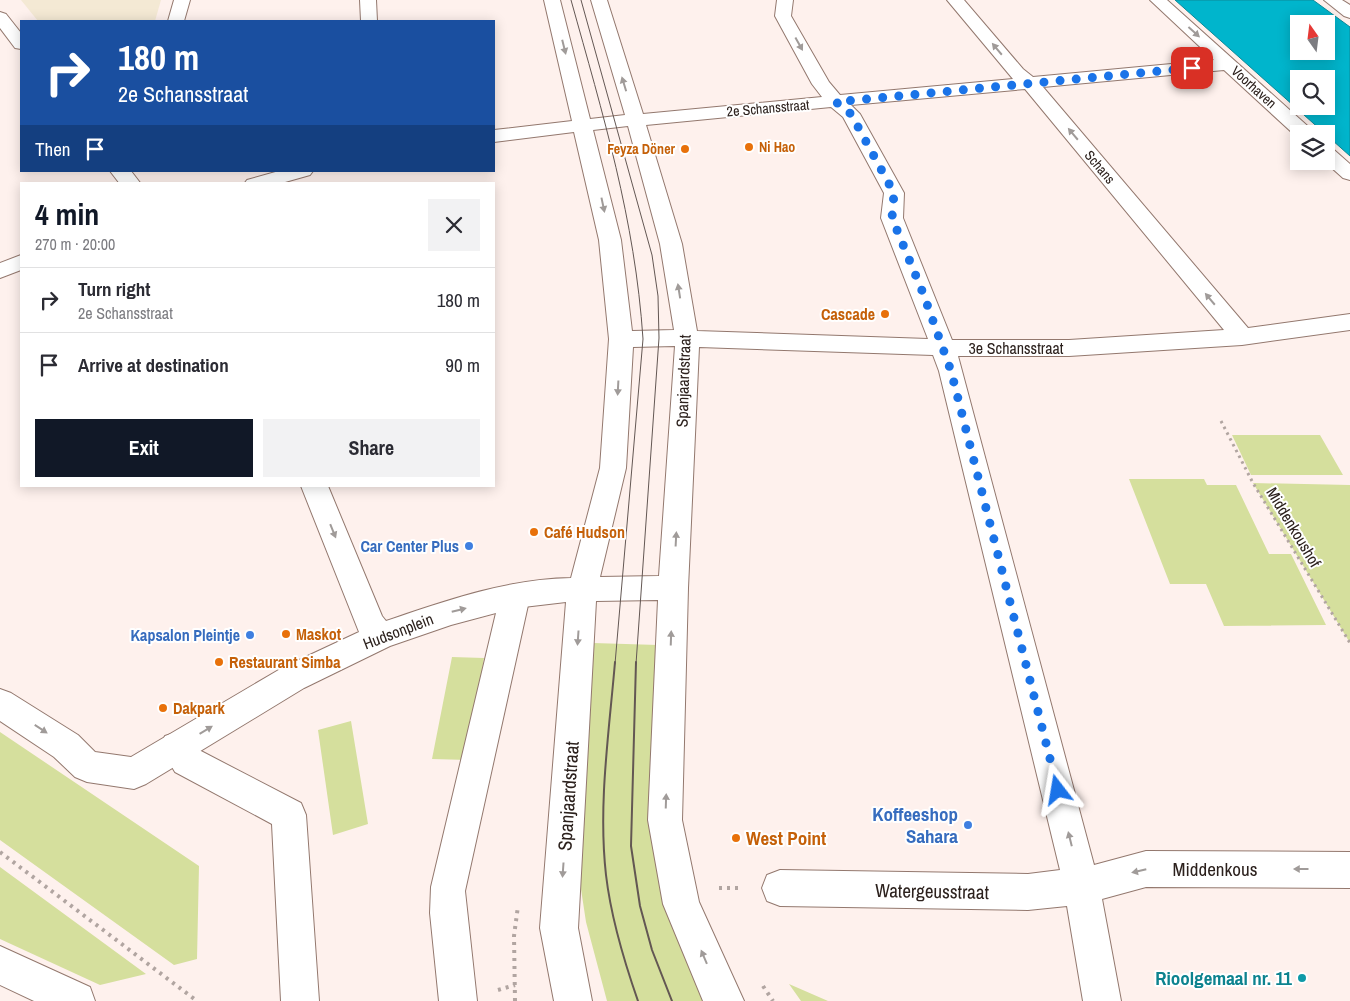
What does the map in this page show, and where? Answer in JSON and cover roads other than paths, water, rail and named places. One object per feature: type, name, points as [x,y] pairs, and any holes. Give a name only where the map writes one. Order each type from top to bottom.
[{"type":"street","points":[[176,20],[182,0]]},
{"type":"street","points":[[368,0],[369,20]]},
{"type":"street","name":"Spanjaardstraat","points":[[552,0],[584,125],[610,240],[617,291],[620,339],[613,468],[570,590],[559,928],[573,1001]]},
{"type":"street","name":"Spanjaardstraat","points":[[599,0],[671,244],[687,339],[673,588],[665,820],[680,904],[719,992],[725,1001]]},
{"type":"street","points":[[785,0],[783,16],[821,84],[836,102],[851,114],[894,193],[892,218],[944,348],[1082,886],[1102,1001]]},
{"type":"street","name":"Schans","points":[[955,0],[1017,73],[1031,84],[1242,336]]},
{"type":"street","name":"Voorhaven","points":[[1158,0],[1295,125]]},
{"type":"street","points":[[1332,0],[1350,13]]},
{"type":"street","points":[[0,17],[20,43]]},
{"type":"street","name":"2e Schansstraat","points":[[635,120],[1229,64]]},
{"type":"street","points":[[495,136],[635,120]]},
{"type":"street","points":[[1335,161],[1350,174]]},
{"type":"street","points":[[262,182],[300,172]]},
{"type":"street","points":[[0,271],[20,262]]},
{"type":"street","name":"3e Schansstraat","points":[[620,339],[850,343],[944,348],[1069,348],[1242,336],[1350,322]]},
{"type":"street","points":[[314,487],[370,624],[380,636]]},
{"type":"street","points":[[570,590],[673,588]]},
{"type":"street","name":"Hudsonplein","points":[[0,703],[66,746],[87,766],[134,773],[292,678],[380,636],[451,612],[515,596],[570,590]]},
{"type":"street","points":[[458,1001],[448,913],[449,890],[515,596]]},
{"type":"street","points":[[177,747],[187,761],[289,815],[300,1001]]},
{"type":"street","name":"Middenkous","points":[[1082,886],[1146,869],[1350,870]]},
{"type":"street","name":"Watergeusstraat","points":[[780,888],[1028,892],[1082,886]]},
{"type":"street","points":[[0,965],[76,1001]]},
{"type":"water","points":[[1175,0],[1313,0],[1334,15],[1290,15],[1290,60],[1335,60],[1335,16],[1350,27],[1350,156],[1335,143],[1335,125],[1315,125],[1304,115],[1335,115],[1335,70],[1290,70],[1290,103]]},
{"type":"tram line","points":[[571,0],[606,126],[625,209],[639,295],[643,339],[615,664]]},
{"type":"tram line","points":[[581,0],[652,255],[658,296],[659,338],[636,664]]},
{"type":"tram line","points":[[615,662],[605,769],[604,849],[608,891],[615,923],[638,1001]]},
{"type":"tram line","points":[[636,662],[631,846],[640,906],[652,950],[672,1001]]},
{"type":"place","name":"Ni Hao","points":[[749,147]]},
{"type":"place","name":"Feyza Döner","points":[[685,149]]},
{"type":"place","name":"Cascade","points":[[885,314]]},
{"type":"place","name":"Café Hudson","points":[[534,532]]},
{"type":"place","name":"Car Center Plus","points":[[469,546]]},
{"type":"place","name":"Maskot","points":[[286,634]]},
{"type":"place","name":"Kapsalon Pleintje","points":[[250,635]]},
{"type":"place","name":"Restaurant Simba","points":[[219,662]]},
{"type":"place","name":"Dakpark","points":[[163,708]]},
{"type":"place","name":"Koffeeshop Sahara","points":[[968,825]]},
{"type":"place","name":"West Point","points":[[736,838]]},
{"type":"place","name":"Rioolgemaal nr. 11","points":[[1302,978]]}]
